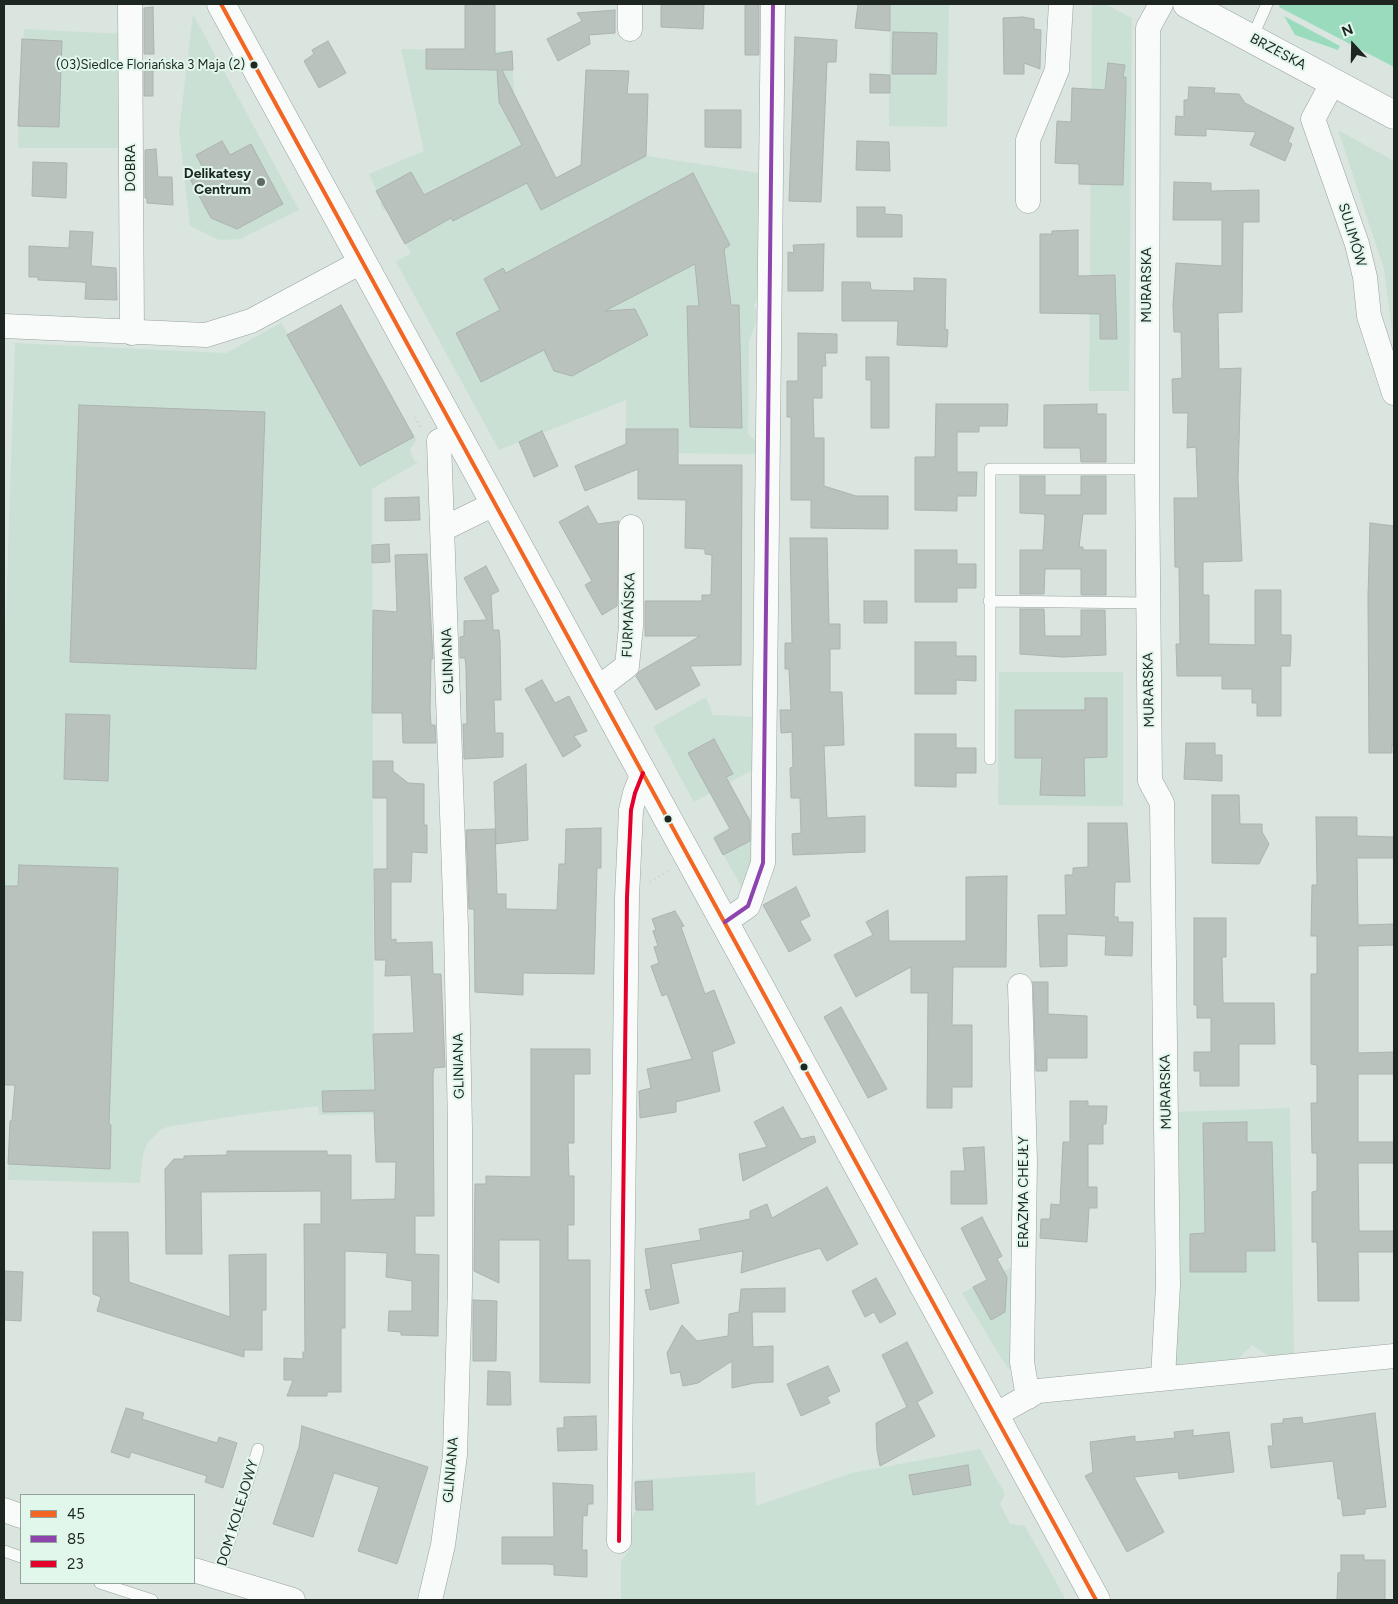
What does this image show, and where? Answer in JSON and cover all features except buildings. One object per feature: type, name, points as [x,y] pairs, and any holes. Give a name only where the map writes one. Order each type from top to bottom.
[{"type":"street","name":"DOBRA","points":[[130,4],[132,333]]},
{"type":"street","points":[[221,4],[363,261],[448,437],[494,504],[644,773],[1096,1600]]},
{"type":"street","points":[[630,4],[630,29]]},
{"type":"street","points":[[725,922],[748,906],[763,863],[773,4]]},
{"type":"street","points":[[1028,201],[1028,140],[1057,70],[1062,4]]},
{"type":"street","name":"MURARSKA","points":[[1161,4],[1148,28],[1147,604],[1150,781],[1162,803],[1168,1285],[1163,1378]]},
{"type":"street","name":"BRZESKA","points":[[1188,4],[1394,115]]},
{"type":"street","name":"SULIMÓW","points":[[1333,82],[1313,119],[1357,244],[1365,277],[1369,316],[1394,393]]},
{"type":"street","points":[[4,326],[198,336],[235,328],[363,261]]},
{"type":"street","name":"GLINIANA","points":[[430,1600],[443,1545],[454,1455],[460,1288],[456,927],[443,529],[448,437]]},
{"type":"street","points":[[443,529],[494,504]]},
{"type":"street","name":"FURMAŃSKA","points":[[597,689],[627,666],[631,626],[631,527]]},
{"type":"street","points":[[619,1541],[628,897],[632,810],[635,793],[644,773]]},
{"type":"street","name":"ERAZMA CHEJŁY","points":[[1020,986],[1025,1161],[1022,1362],[1028,1397]]},
{"type":"street","points":[[995,1415],[1038,1392],[1394,1356]]},
{"type":"street","points":[[4,1510],[20,1516]]},
{"type":"street","points":[[195,1570],[293,1600]]},
{"type":"lane","points":[[1252,38],[1267,4]]},
{"type":"lane","points":[[990,759],[990,469],[1147,469]]},
{"type":"lane","points":[[989,601],[1147,604]]},
{"type":"lane","name":"DOM KOLEJOWY","points":[[218,1578],[258,1449]]},
{"type":"lane","points":[[4,1551],[20,1557]]},
{"type":"lane","points":[[103,1584],[152,1600]]},
{"type":"shaded area","points":[[890,4],[949,4],[947,127],[889,126]]},
{"type":"shaded area","points":[[1092,4],[1105,4],[1132,18],[1129,391],[1089,391]]},
{"type":"shaded area","points":[[193,14],[299,210],[240,239],[219,240],[190,226],[179,131]]},
{"type":"shaded area","points":[[24,29],[125,34],[125,148],[18,148],[19,89]]},
{"type":"shaded area","points":[[401,49],[512,51],[514,94],[556,177],[608,150],[758,173],[758,299],[754,306],[757,310],[757,320],[749,341],[748,433],[756,442],[755,454],[626,453],[626,400],[499,450],[396,262],[411,253],[386,209],[383,210],[380,204],[382,202],[369,174],[424,151]]},
{"type":"shaded area","points":[[1338,130],[1394,161],[1394,346],[1384,269]]},
{"type":"shaded area","points":[[341,305],[416,440],[410,450],[415,462],[419,462],[372,489],[374,1114],[319,1115],[318,1106],[248,1114],[167,1127],[160,1130],[148,1142],[143,1154],[140,1183],[8,1180],[10,1121],[12,1120],[15,1085],[4,1085],[4,670],[15,343],[226,353],[281,323],[288,334]]},
{"type":"shaded area","points":[[999,672],[1123,672],[1123,806],[998,805]]},
{"type":"shaded area","points":[[706,697],[713,715],[757,717],[756,768],[694,802],[653,727]]},
{"type":"shaded area","points":[[756,812],[756,858],[745,893],[713,836]]},
{"type":"shaded area","points":[[1290,1108],[1294,1355],[1270,1357],[1252,1345],[1237,1360],[1170,1367],[1172,1112]]},
{"type":"shaded area","points":[[1019,1263],[1017,1364],[1008,1369],[962,1293]]},
{"type":"shaded area","points":[[980,1449],[1005,1494],[1000,1504],[1010,1524],[1025,1526],[1066,1600],[621,1600],[621,1561],[631,1548],[629,1524],[636,1510],[635,1480],[755,1472],[756,1506],[852,1473]]},
{"type":"green space","points":[[1280,4],[1394,4],[1394,67],[1279,7]]},
{"type":"green space","points":[[1284,16],[1340,46],[1338,50],[1295,35]]},
{"type":"transit line","name":"45","points":[[221,4],[1096,1600]]},
{"type":"transit line","name":"85","points":[[725,922],[748,906],[763,863],[773,4]]},
{"type":"transit line","name":"23","points":[[619,1541],[627,897],[631,810],[643,773]]},
{"type":"place","name":"(03)Siedlce Floriańska 3 Maja (2)","points":[[254,65]]},
{"type":"place","name":"Delikatesy Centrum","points":[[261,182]]}]
